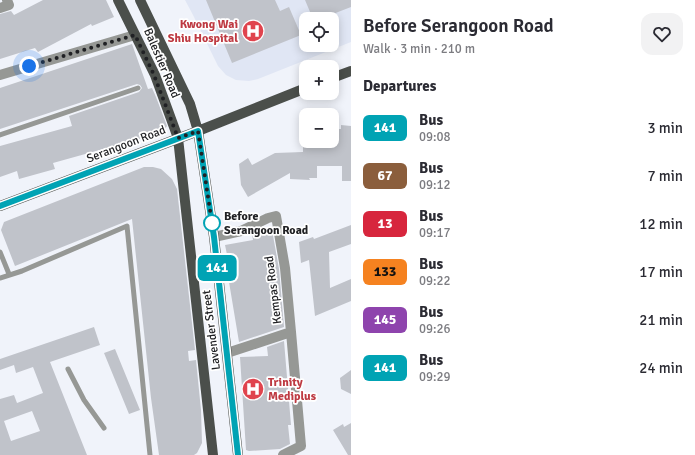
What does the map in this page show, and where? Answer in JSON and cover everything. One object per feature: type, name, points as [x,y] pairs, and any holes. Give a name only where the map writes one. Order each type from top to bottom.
[{"type":"main road","name":"Balestier Road","points":[[118,0],[154,75],[178,138]]},
{"type":"main road","name":"Balestier Road","points":[[140,0],[188,98],[198,131]]},
{"type":"main road","points":[[339,75],[351,71]]},
{"type":"main road","name":"Serangoon Road","points":[[0,206],[198,131],[299,91]]},
{"type":"main road","name":"Lavender Street","points":[[198,131],[214,237],[238,455]]},
{"type":"main road","name":"Lavender Street","points":[[178,138],[212,455]]},
{"type":"street","points":[[0,8],[9,5],[7,0]]},
{"type":"street","points":[[0,75],[135,35]]},
{"type":"street","name":"Kempas Road","points":[[214,237],[241,231],[268,218],[276,216],[285,268],[292,332],[301,446],[283,455]]},
{"type":"street","name":"Kempas Road","points":[[227,353],[292,332]]},
{"type":"lane","points":[[0,135],[138,88]]},
{"type":"lane","points":[[0,277],[22,271],[127,226],[150,455]]},
{"type":"lane","points":[[0,252],[9,274]]},
{"type":"lane","points":[[68,369],[84,400],[104,428]]},
{"type":"shaded area","name":"Kwong Wai Shiu Hospital","points":[[185,0],[351,0],[351,42],[339,47],[339,12],[299,12],[299,52],[326,52],[306,60],[299,60],[299,63],[258,79],[249,81],[236,80],[226,75],[218,66]]},
{"type":"building","points":[[43,0],[106,0],[114,17],[92,26],[91,24],[38,52],[35,48],[0,59],[0,14],[11,11],[14,15]]},
{"type":"building","points":[[206,0],[275,0],[280,11],[289,7],[299,30],[299,36],[232,63]]},
{"type":"building","points":[[305,0],[351,0],[351,7],[338,12],[310,12]]},
{"type":"building","points":[[132,44],[148,89],[152,88],[156,97],[167,126],[165,129],[154,137],[139,139],[53,163],[55,169],[19,179],[17,171],[0,177],[0,146],[72,126],[69,116],[139,92],[142,88],[137,84],[0,129],[0,88]]},
{"type":"building","points":[[341,125],[351,126],[351,181],[342,181],[342,166],[317,166],[317,178],[309,178],[310,180],[290,179],[290,173],[248,197],[241,185],[239,164],[248,158],[252,165],[275,153],[303,152],[303,148],[339,148],[339,129],[341,129]]},
{"type":"building","points":[[144,167],[161,169],[172,179],[177,189],[195,350],[188,351],[189,361],[196,360],[201,410],[202,443],[197,453],[194,455],[159,455],[151,398],[132,219],[15,266],[1,230],[4,222]]},
{"type":"building","points":[[351,225],[351,244],[329,252],[330,288],[351,279],[351,301],[315,316],[309,260],[301,263],[299,242],[313,237],[314,239]]},
{"type":"building","points":[[272,230],[279,269],[284,327],[239,342],[227,270],[230,269],[225,245],[253,240],[252,234]]},
{"type":"building","points":[[94,327],[100,345],[50,362],[87,455],[0,455],[0,399],[14,395],[17,403],[43,393],[33,367],[16,373],[14,365],[0,370],[0,359]],"holes":[[[32,411],[40,431],[11,441],[4,421]]]},
{"type":"building","points":[[284,341],[291,425],[288,425],[290,444],[280,449],[246,450],[240,357],[268,356],[267,347]]},
{"type":"building","points":[[115,349],[140,410],[129,414],[104,353]]},
{"type":"building","points":[[351,370],[351,394],[341,389],[340,378]]},
{"type":"building","points":[[351,423],[351,455],[348,455],[333,430],[343,424],[344,427]]},
{"type":"bus line","name":"141","points":[[0,206],[198,131],[214,237],[238,455]]},
{"type":"place","name":"Kwong Wai Shiu Hospital","points":[[253,31]]},
{"type":"place","name":"Before Serangoon Road","points":[[212,223]]},
{"type":"place","name":"Trinity Mediplus","points":[[253,389]]},
{"type":"route","points":[[29,66],[135,35],[154,75],[178,138],[198,131],[212,223]]}]
